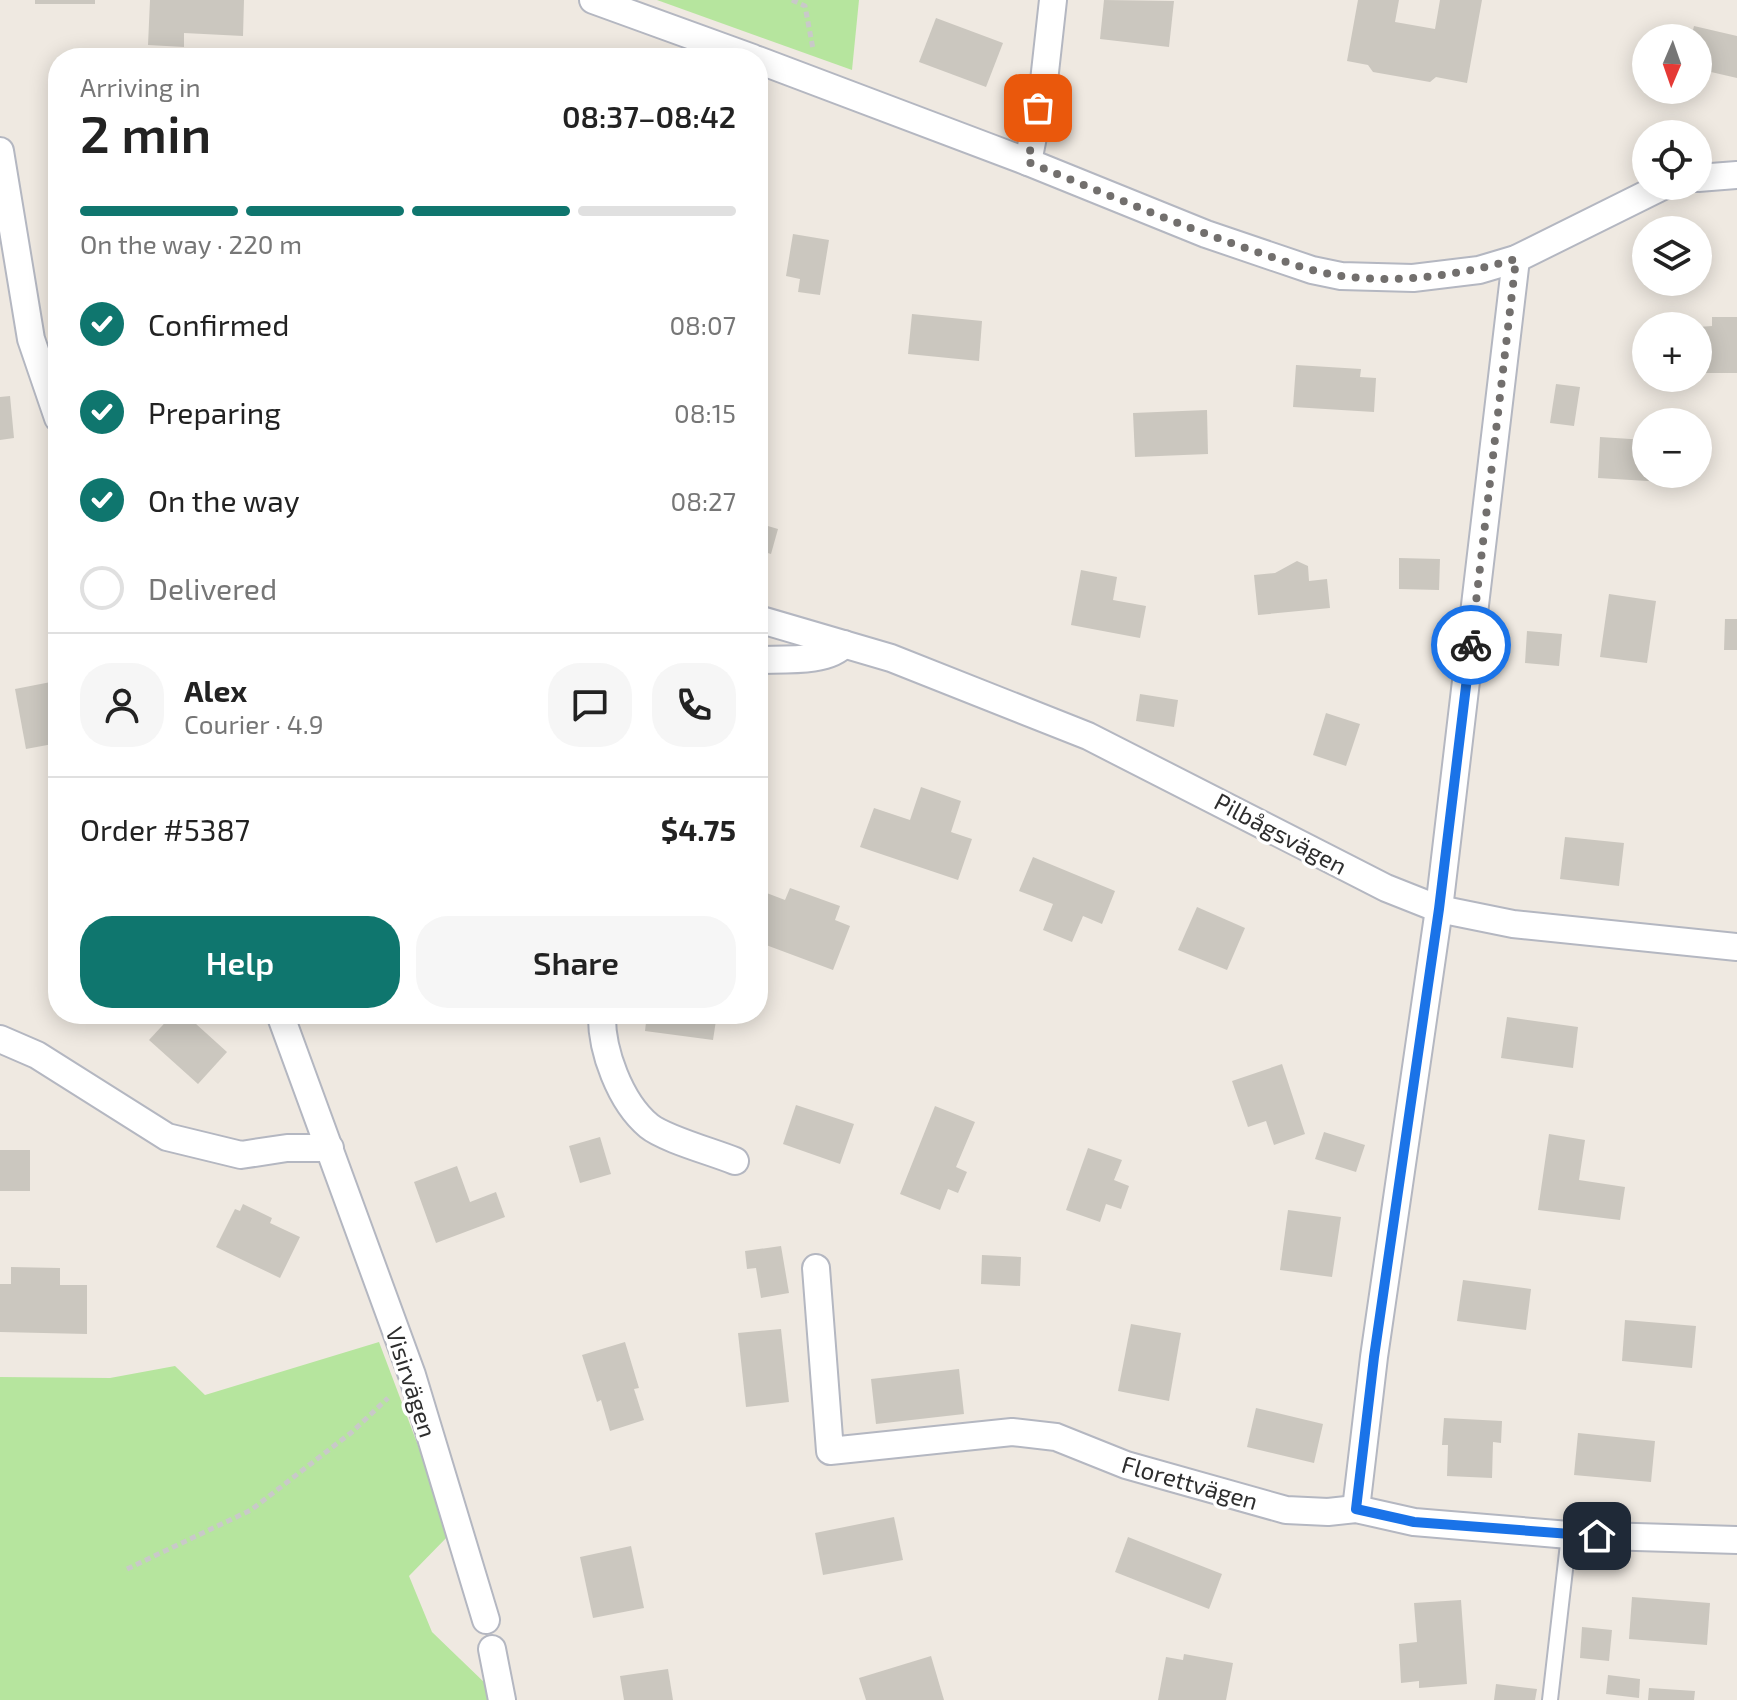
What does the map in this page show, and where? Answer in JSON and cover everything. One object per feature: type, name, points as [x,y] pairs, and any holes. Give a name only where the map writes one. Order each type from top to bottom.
[{"type":"street","points":[[593,0],[726,48]]},
{"type":"street","points":[[1028,162],[1044,81],[1053,0]]},
{"type":"street","points":[[768,63],[1028,162],[1206,234],[1312,270],[1341,276],[1441,276],[1479,270],[1516,259],[1635,200]]},
{"type":"street","points":[[0,151],[31,339],[48,389]]},
{"type":"street","points":[[1712,177],[1737,175]]},
{"type":"street","points":[[1356,1509],[1374,1357],[1439,909],[1516,259]]},
{"type":"street","name":"Pilbågsvägen","points":[[768,622],[960,684],[1088,736],[1364,877],[1439,909],[1513,924],[1737,947]]},
{"type":"street","points":[[768,659],[825,656],[838,652],[844,644]]},
{"type":"street","name":"Visirvägen","points":[[284,1024],[412,1375],[486,1620]]},
{"type":"street","points":[[601,1024],[612,1066],[631,1106],[640,1117],[651,1128],[735,1161]]},
{"type":"street","points":[[0,1039],[37,1055],[167,1137],[241,1155],[287,1148],[330,1148]]},
{"type":"street","name":"Florettvägen","points":[[816,1268],[830,1451],[1012,1432],[1056,1437],[1126,1465],[1286,1510],[1328,1512],[1356,1509],[1414,1522],[1569,1535],[1737,1540]]},
{"type":"street","points":[[492,1649],[502,1700]]},
{"type":"lane","points":[[1550,1700],[1569,1535]]},
{"type":"path","points":[[792,0],[805,6],[818,82]]},
{"type":"path","points":[[127,1569],[251,1510],[352,1432],[412,1375]]},
{"type":"green space","points":[[657,0],[859,0],[852,70]]},
{"type":"green space","points":[[379,1342],[451,1533],[409,1576],[432,1632],[487,1685],[489,1700],[0,1700],[0,1377],[110,1378],[175,1366],[205,1395]]},
{"type":"building","points":[[35,0],[95,0],[95,4],[35,4]]},
{"type":"building","points":[[150,0],[244,0],[243,36],[184,33],[184,47],[148,45]]},
{"type":"building","points":[[1104,0],[1174,1],[1169,47],[1100,39]]},
{"type":"building","points":[[1358,0],[1399,0],[1395,22],[1435,29],[1440,0],[1482,0],[1467,83],[1436,77],[1430,82],[1373,72],[1368,65],[1347,61]]},
{"type":"building","points":[[936,18],[1003,43],[986,87],[919,62]]},
{"type":"building","points":[[1712,30],[1737,36],[1737,78],[1712,72]]},
{"type":"building","points":[[793,234],[829,240],[820,295],[798,292],[800,279],[786,276]]},
{"type":"building","points":[[912,314],[982,321],[979,361],[908,354]]},
{"type":"building","points":[[1712,317],[1737,317],[1737,373],[1712,373]]},
{"type":"building","points":[[1296,365],[1361,369],[1360,377],[1376,378],[1374,412],[1293,407]]},
{"type":"building","points":[[1556,384],[1580,387],[1574,426],[1550,423]]},
{"type":"building","points":[[10,396],[14,438],[0,440],[0,397]]},
{"type":"building","points":[[1207,410],[1208,454],[1135,457],[1133,413]]},
{"type":"building","points":[[1600,437],[1632,439],[1632,480],[1598,478]]},
{"type":"building","points":[[768,526],[778,529],[771,554],[768,553]]},
{"type":"building","points":[[1399,558],[1440,559],[1439,590],[1399,589]]},
{"type":"building","points":[[1297,561],[1308,566],[1309,581],[1327,579],[1330,608],[1258,615],[1254,575],[1275,573]]},
{"type":"building","points":[[1081,570],[1117,577],[1113,600],[1146,606],[1140,638],[1071,625]]},
{"type":"building","points":[[1609,594],[1656,601],[1647,663],[1600,657]]},
{"type":"building","points":[[1725,619],[1737,619],[1737,650],[1724,650]]},
{"type":"building","points":[[1527,631],[1562,634],[1559,666],[1525,663]]},
{"type":"building","points":[[48,683],[48,745],[26,749],[15,689]]},
{"type":"building","points":[[1140,694],[1178,700],[1174,727],[1136,721]]},
{"type":"building","points":[[1326,713],[1360,724],[1346,766],[1313,755]]},
{"type":"building","points":[[921,787],[961,801],[951,832],[972,839],[958,880],[860,847],[874,808],[910,820]]},
{"type":"building","points":[[1565,837],[1624,843],[1619,886],[1560,879]]},
{"type":"building","points":[[1033,857],[1115,891],[1102,924],[1083,916],[1072,942],[1043,930],[1053,904],[1019,891]]},
{"type":"building","points":[[790,888],[840,906],[835,920],[850,926],[833,970],[768,946],[768,894],[785,900]]},
{"type":"building","points":[[1197,907],[1245,928],[1227,970],[1178,950]]},
{"type":"building","points":[[1507,1017],[1578,1027],[1573,1068],[1501,1058]]},
{"type":"building","points":[[164,1024],[196,1024],[227,1052],[198,1084],[149,1040]]},
{"type":"building","points":[[646,1024],[715,1024],[713,1040],[645,1031]]},
{"type":"building","points":[[1282,1064],[1305,1134],[1274,1145],[1266,1121],[1248,1127],[1232,1081]]},
{"type":"building","points":[[796,1105],[854,1124],[840,1164],[783,1144]]},
{"type":"building","points":[[935,1106],[975,1122],[956,1167],[967,1172],[958,1193],[948,1189],[940,1210],[900,1194]]},
{"type":"building","points":[[1324,1132],[1365,1145],[1356,1172],[1315,1159]]},
{"type":"building","points":[[1549,1134],[1585,1140],[1579,1180],[1625,1187],[1620,1220],[1538,1210]]},
{"type":"building","points":[[600,1137],[611,1174],[580,1183],[569,1146]]},
{"type":"building","points":[[1088,1148],[1122,1160],[1114,1180],[1129,1186],[1121,1209],[1106,1204],[1100,1222],[1066,1210]]},
{"type":"building","points":[[0,1150],[30,1150],[30,1191],[0,1191]]},
{"type":"building","points":[[457,1166],[470,1202],[496,1192],[505,1217],[436,1243],[414,1182]]},
{"type":"building","points":[[243,1204],[272,1218],[270,1223],[300,1237],[280,1278],[216,1247],[235,1209],[240,1211]]},
{"type":"building","points":[[1288,1210],[1341,1217],[1332,1277],[1280,1270]]},
{"type":"building","points":[[781,1246],[789,1293],[761,1298],[756,1268],[747,1269],[745,1251]]},
{"type":"building","points":[[982,1255],[1021,1257],[1020,1286],[981,1284]]},
{"type":"building","points":[[11,1267],[60,1268],[60,1285],[87,1285],[87,1334],[0,1332],[0,1284],[11,1284]]},
{"type":"building","points":[[1463,1280],[1531,1289],[1526,1330],[1457,1321]]},
{"type":"building","points":[[1625,1320],[1696,1326],[1692,1368],[1622,1361]]},
{"type":"building","points":[[1131,1324],[1181,1333],[1169,1401],[1118,1391]]},
{"type":"building","points":[[781,1329],[789,1402],[746,1407],[738,1333]]},
{"type":"building","points":[[625,1342],[639,1388],[634,1389],[644,1420],[610,1431],[582,1355]]},
{"type":"building","points":[[959,1369],[964,1414],[876,1424],[871,1379]]},
{"type":"building","points":[[1256,1408],[1323,1424],[1314,1463],[1247,1447]]},
{"type":"building","points":[[1444,1418],[1502,1421],[1501,1443],[1493,1442],[1492,1478],[1447,1476],[1448,1445],[1442,1445]]},
{"type":"building","points":[[1578,1433],[1655,1441],[1651,1482],[1574,1475]]},
{"type":"building","points":[[894,1517],[903,1560],[823,1575],[815,1533]]},
{"type":"building","points":[[1128,1537],[1222,1574],[1209,1609],[1115,1572]]},
{"type":"building","points":[[631,1546],[644,1608],[593,1618],[580,1557]]},
{"type":"building","points":[[1632,1597],[1710,1603],[1707,1645],[1629,1639]]},
{"type":"building","points":[[1461,1600],[1467,1684],[1419,1688],[1419,1681],[1401,1683],[1399,1644],[1417,1642],[1414,1603]]},
{"type":"building","points":[[1582,1627],[1612,1630],[1609,1661],[1580,1658]]},
{"type":"building","points":[[1184,1654],[1233,1663],[1226,1700],[1158,1700],[1166,1657],[1183,1660]]},
{"type":"building","points":[[931,1656],[944,1700],[866,1700],[859,1678]]},
{"type":"building","points":[[668,1669],[673,1700],[624,1700],[620,1676]]},
{"type":"building","points":[[1608,1675],[1640,1679],[1639,1698],[1606,1694]]},
{"type":"building","points":[[1496,1684],[1537,1689],[1535,1700],[1494,1700]]},
{"type":"building","points":[[1649,1688],[1695,1691],[1694,1700],[1648,1700]]},
{"type":"way so far","points":[[1038,108],[1028,162],[1206,234],[1296,265],[1341,276],[1413,278],[1479,270],[1516,259],[1471,645]]},
{"type":"route","points":[[1471,645],[1439,909],[1374,1357],[1356,1509],[1414,1522],[1597,1536]]}]
